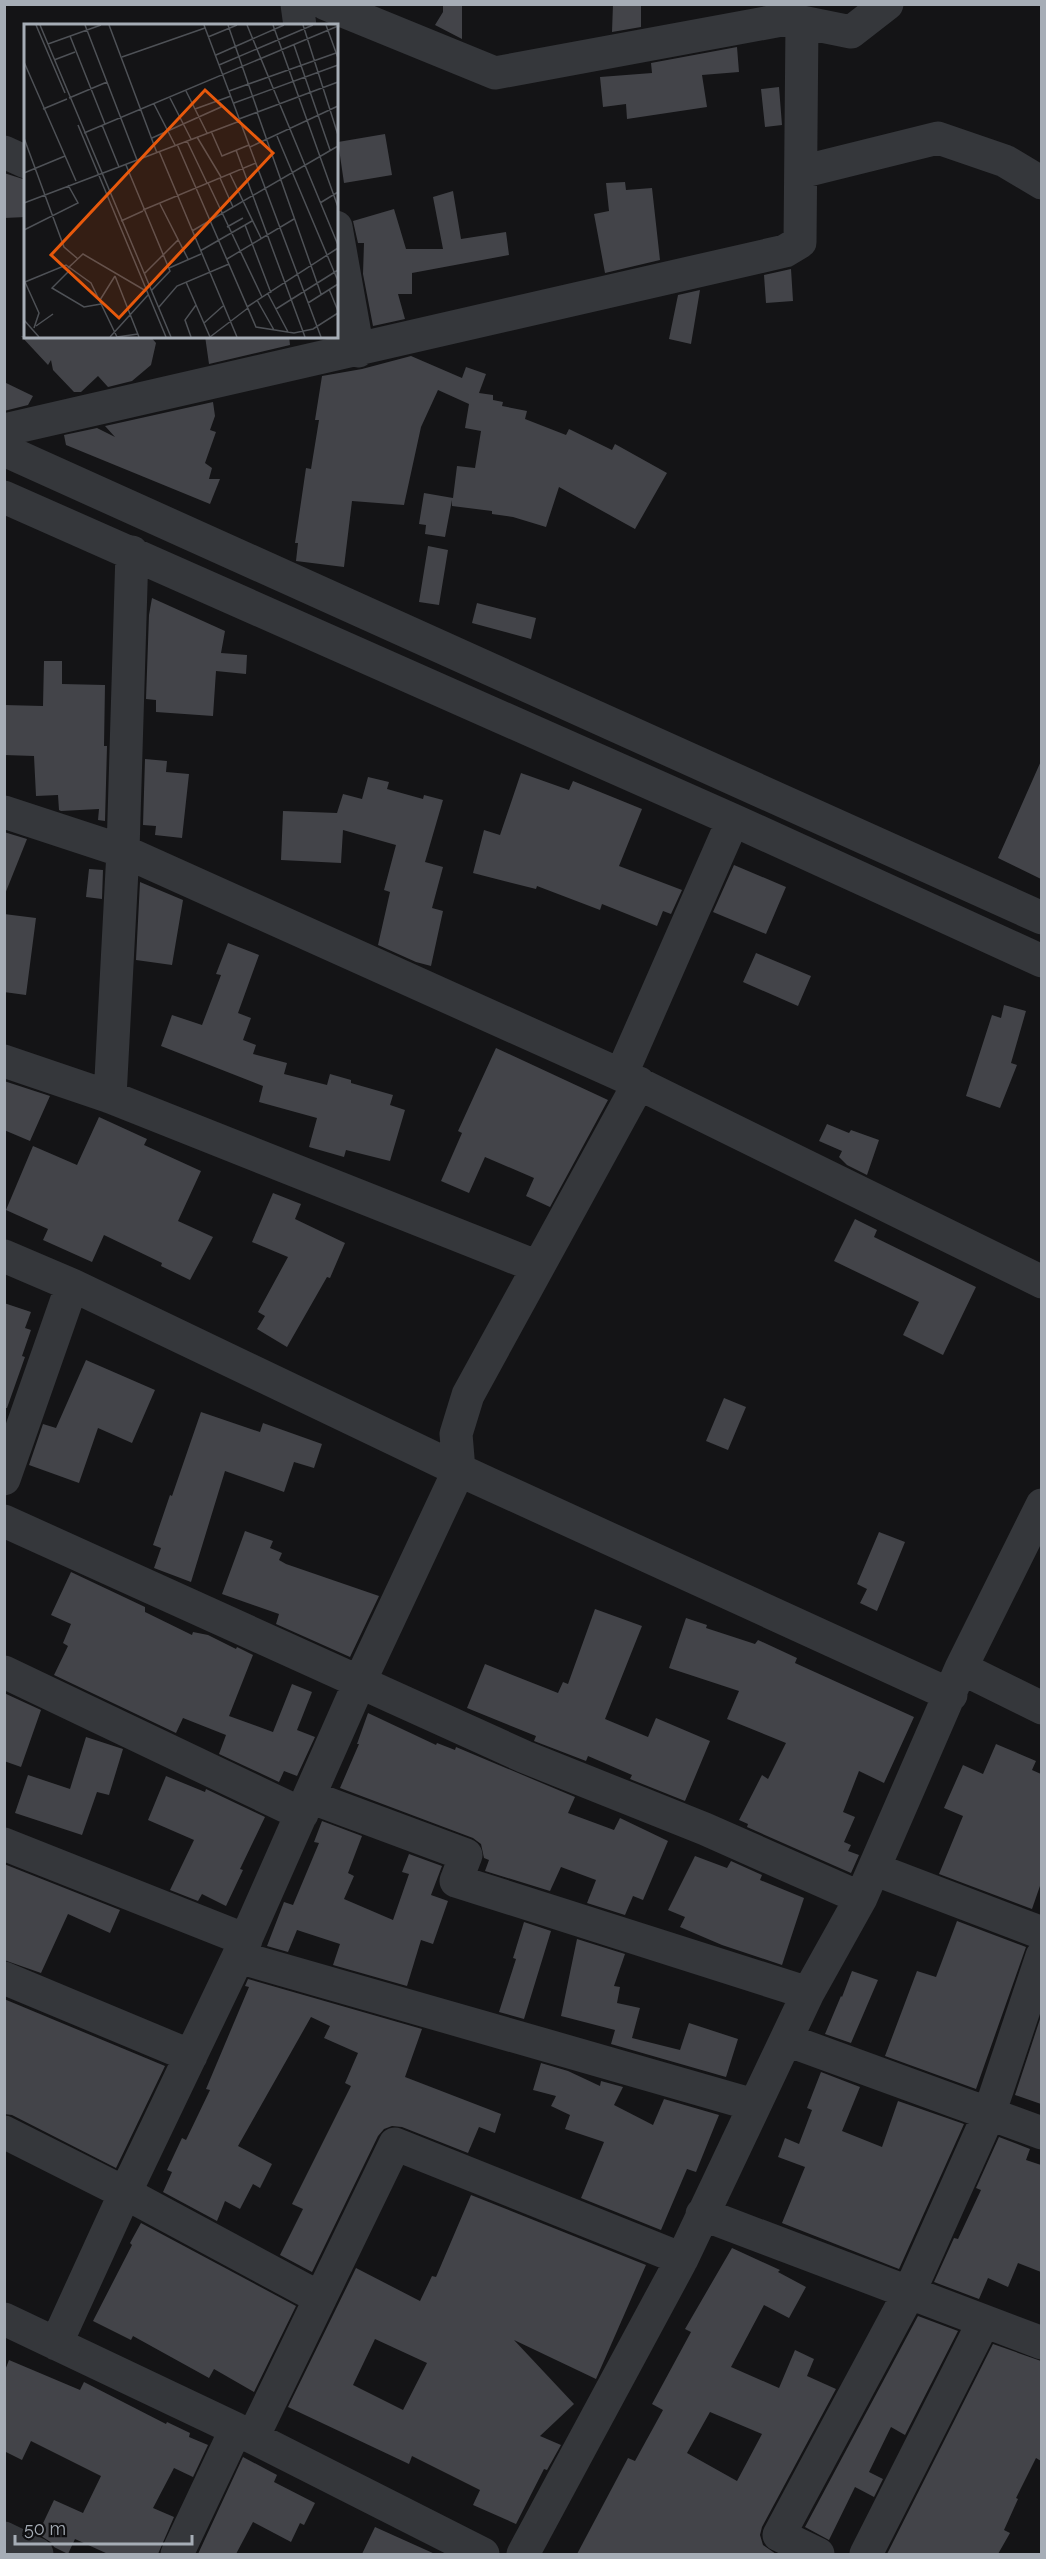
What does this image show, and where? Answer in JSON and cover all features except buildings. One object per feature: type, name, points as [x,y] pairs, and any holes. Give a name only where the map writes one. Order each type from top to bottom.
[{"type":"street","points":[[297,4],[300,24]]},
{"type":"street","points":[[326,4],[495,73],[790,16],[851,32],[887,4]]},
{"type":"street","points":[[4,430],[785,252],[800,242],[801,172],[790,16]]},
{"type":"street","points":[[801,172],[938,138],[1005,161],[1041,183]]},
{"type":"street","points":[[4,152],[24,161]]},
{"type":"street","points":[[338,248],[344,311],[358,351]]},
{"type":"street","points":[[4,450],[1041,918]]},
{"type":"street","points":[[4,496],[733,820],[1041,961]]},
{"type":"street","points":[[110,1097],[123,851],[132,552]]},
{"type":"street","points":[[4,812],[123,851],[630,1079],[1041,1282]]},
{"type":"street","points":[[56,2344],[125,2193],[242,1949],[360,1681],[459,1470],[456,1434],[468,1395],[538,1267],[630,1079],[733,820]]},
{"type":"street","points":[[4,1061],[110,1097],[538,1267]]},
{"type":"street","points":[[4,1256],[72,1285],[459,1470],[956,1681],[1041,1708]]},
{"type":"street","points":[[4,1479],[72,1285]]},
{"type":"street","points":[[523,2554],[682,2259],[808,1993],[867,1883],[956,1681],[1041,1504]]},
{"type":"street","points":[[4,1521],[525,1757],[705,1828],[867,1883],[1041,1933]]},
{"type":"street","points":[[4,1672],[306,1805],[466,1855],[456,1881],[808,1993]]},
{"type":"street","points":[[4,1844],[242,1949],[754,2105]]},
{"type":"street","points":[[818,2554],[779,2535],[909,2293],[989,2114],[1041,1956]]},
{"type":"street","points":[[4,1978],[191,2056]]},
{"type":"street","points":[[787,2040],[1041,2133]]},
{"type":"street","points":[[4,2132],[125,2193],[320,2298]]},
{"type":"street","points":[[177,2554],[320,2298],[395,2144],[682,2259]]},
{"type":"street","points":[[702,2214],[1041,2343]]},
{"type":"street","points":[[4,2319],[245,2433],[483,2554]]},
{"type":"street","points":[[866,2554],[984,2321]]},
{"type":"street","points":[[4,2538],[37,2554]]}]
